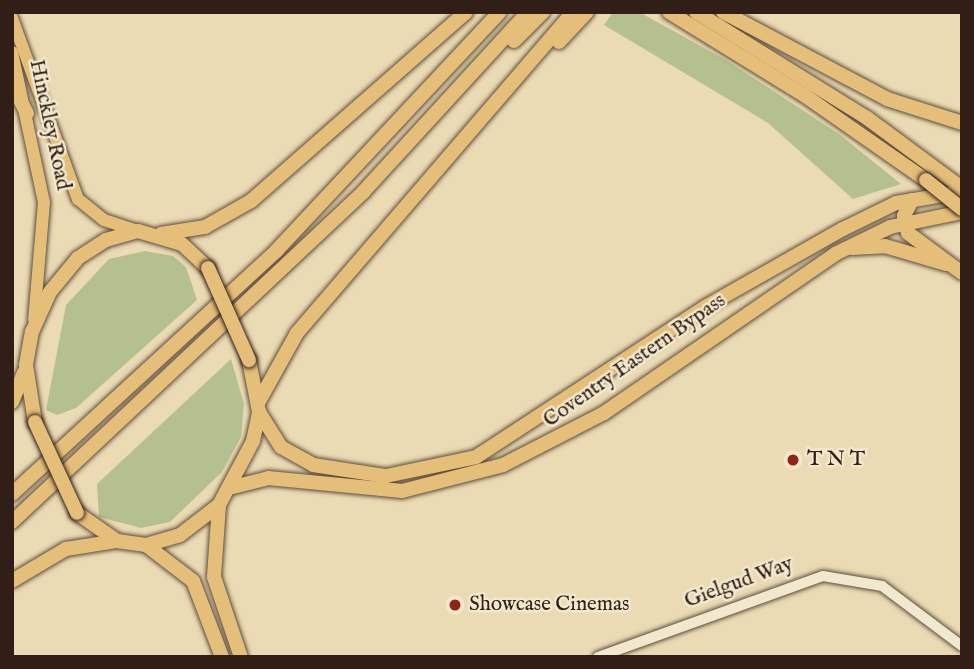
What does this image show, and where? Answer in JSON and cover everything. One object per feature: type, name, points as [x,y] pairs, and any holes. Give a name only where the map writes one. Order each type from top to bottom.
[{"type":"highway","points":[[12,402],[26,365],[32,332],[50,292],[78,258],[106,240],[138,231],[161,234],[205,227],[251,201],[466,12]]},
{"type":"highway","points":[[12,494],[267,260],[500,12]]},
{"type":"highway","points":[[460,89],[528,12]]},
{"type":"highway","points":[[12,522],[185,366],[460,89],[543,12]]},
{"type":"highway","points":[[12,581],[66,549],[117,541],[146,545],[180,535],[219,505],[233,487],[259,407],[297,333],[573,12]]},
{"type":"highway","points":[[465,139],[587,12]]},
{"type":"highway","points":[[668,12],[804,95],[926,180],[962,210]]},
{"type":"highway","points":[[696,12],[850,106],[948,176],[962,190]]},
{"type":"highway","points":[[723,12],[887,99],[962,123]]},
{"type":"highway","points":[[12,83],[27,113]]},
{"type":"highway","name":"Coventry Eastern Bypass","points":[[259,407],[281,447],[313,465],[386,476],[475,457],[744,284],[870,214],[912,200],[962,190]]},
{"type":"highway","points":[[912,200],[904,222],[914,240],[962,273]]},
{"type":"highway","name":"Coventry Eastern Bypass","points":[[233,487],[268,478],[402,491],[503,465],[604,413],[835,254],[904,222],[962,210]]},
{"type":"highway","points":[[161,234],[208,268],[249,360],[259,407]]},
{"type":"highway","points":[[835,254],[884,246],[946,264]]},
{"type":"highway","points":[[26,365],[35,422],[78,513],[117,541]]},
{"type":"highway","points":[[219,505],[214,577],[241,657]]},
{"type":"highway","points":[[146,545],[193,582],[222,657]]},
{"type":"main road","name":"Hinckley Road","points":[[12,18],[78,199],[104,220],[138,231]]},
{"type":"main road","name":"Hinckley Road","points":[[12,52],[27,113],[44,215],[32,332]]},
{"type":"street","name":"Gielgud Way","points":[[598,657],[823,576],[882,586],[962,646]]},
{"type":"green space","points":[[613,12],[639,12],[726,60],[839,134],[901,184],[853,199],[768,123],[604,25]]},
{"type":"green space","points":[[145,251],[173,256],[186,267],[197,300],[76,408],[57,415],[46,410],[66,305],[109,259]]},
{"type":"green space","points":[[231,359],[244,404],[241,437],[222,472],[170,522],[141,528],[99,517],[97,484]]},
{"type":"place","name":"T N T","points":[[793,460]]},
{"type":"place","name":"Showcase Cinemas","points":[[455,605]]}]
